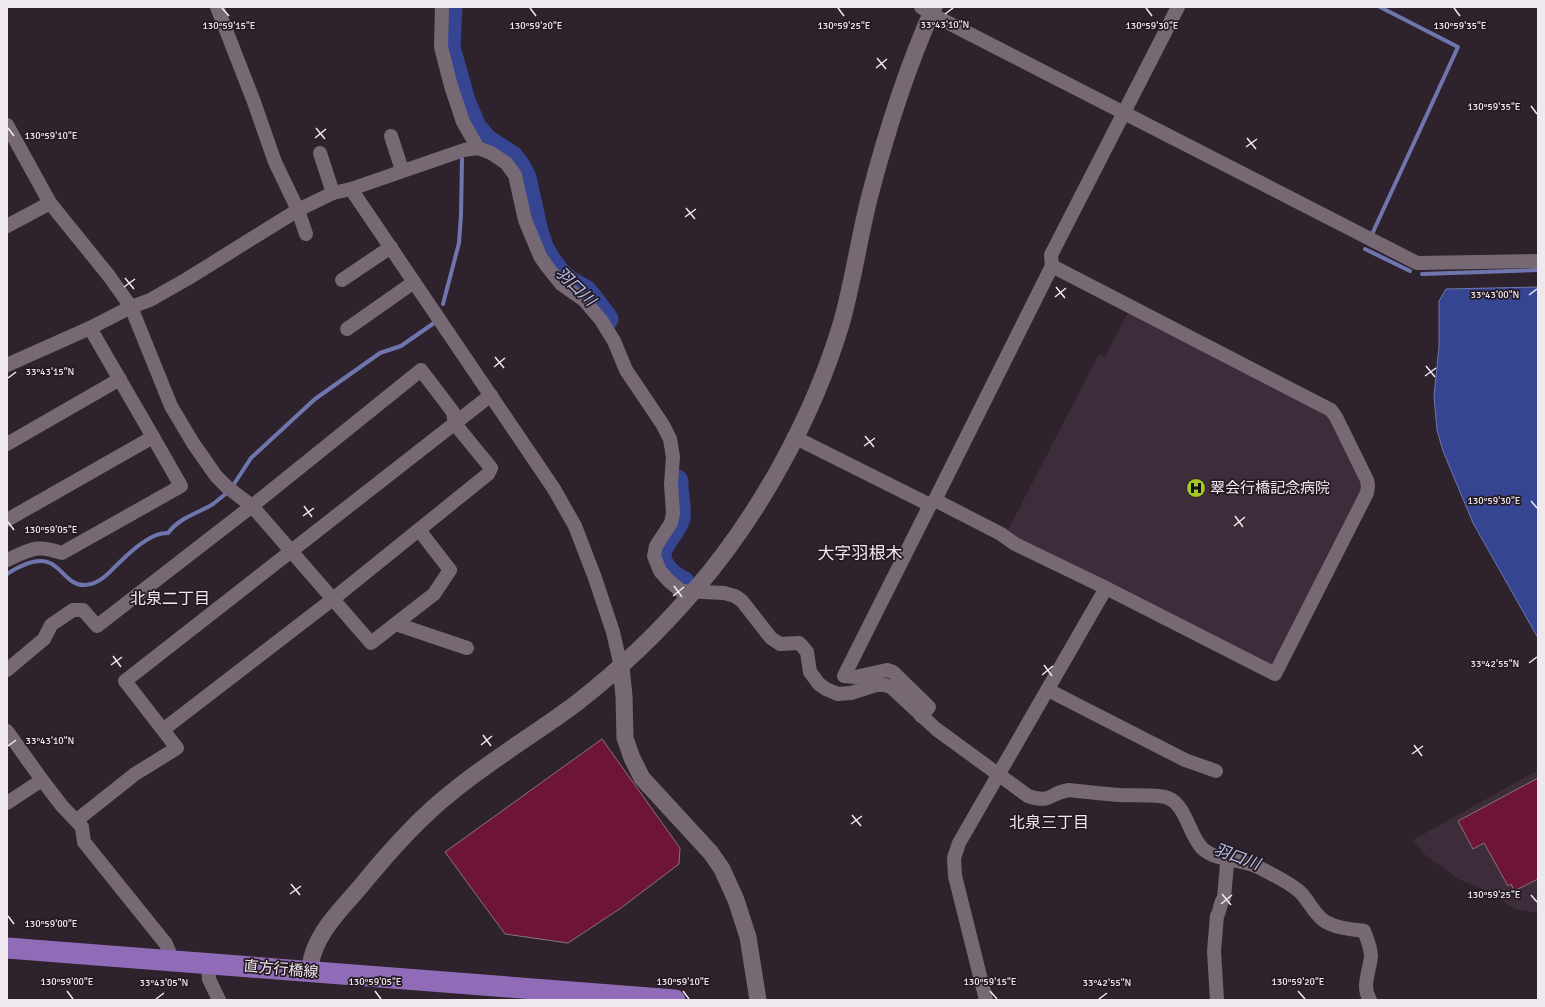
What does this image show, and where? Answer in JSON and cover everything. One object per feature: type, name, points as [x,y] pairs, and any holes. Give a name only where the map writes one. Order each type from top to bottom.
[{"type":"main road","name":"直方行橋線","points":[[7,948],[675,1000]]},
{"type":"street","points":[[217,7],[254,102],[275,162],[298,210],[306,234]]},
{"type":"street","points":[[442,7],[441,47],[451,86],[463,122],[478,148]]},
{"type":"street","points":[[921,716],[929,707],[893,672],[887,670],[855,677],[844,676],[1052,266],[1051,255],[1122,113],[1178,7]]},
{"type":"street","points":[[309,971],[314,952],[327,928],[374,869],[425,816],[449,794],[485,766],[542,728],[621,667],[694,590],[743,528],[776,473],[814,397],[841,322],[859,249],[868,203],[887,132],[928,9],[1122,113],[1417,264],[1538,261]]},
{"type":"street","points":[[7,125],[50,203],[109,276],[131,307],[170,406],[192,442],[216,476],[227,487],[252,506],[371,642],[434,594],[450,570],[419,530]]},
{"type":"street","points":[[391,136],[402,170]]},
{"type":"street","points":[[7,365],[90,328],[131,307],[150,300],[187,279],[298,210],[333,194],[464,150],[478,148],[491,153],[506,163],[515,176],[524,220],[540,256],[561,284],[584,300],[601,320],[614,341],[626,370],[663,425],[670,439],[673,457],[671,484],[673,514],[671,523],[656,546],[654,556],[660,571],[669,581],[682,590],[724,593],[734,596],[742,601],[771,638],[780,644],[799,643],[802,646],[807,652],[810,672],[819,684],[826,689],[838,694],[851,693],[876,685],[891,687],[936,729],[1028,796],[1045,800],[1062,791],[1069,790],[1168,798],[1176,803],[1194,837],[1208,853],[1242,861],[1257,867],[1301,893],[1324,920],[1336,926],[1364,931],[1371,955],[1366,986],[1370,1000]]},
{"type":"street","points":[[320,153],[333,194]]},
{"type":"street","points":[[351,189],[554,489],[575,526],[608,618],[621,667],[624,696],[625,738],[632,758],[642,778],[711,853],[722,869],[736,900],[748,937],[758,1000]]},
{"type":"street","points":[[7,226],[50,203]]},
{"type":"street","points":[[342,280],[391,247]]},
{"type":"street","points":[[794,437],[1001,534],[1015,544],[1106,588],[1275,674],[1366,493],[1368,486],[1367,480],[1336,417],[1330,410],[1052,266]]},
{"type":"street","points":[[347,329],[414,282]]},
{"type":"street","points":[[7,560],[38,547],[48,548],[62,553],[181,486],[90,328]]},
{"type":"street","points":[[7,670],[44,639],[51,625],[73,610],[83,610],[97,626],[252,506],[421,370],[453,412],[455,424],[491,468],[488,474],[333,599],[164,729]]},
{"type":"street","points":[[7,444],[120,379]]},
{"type":"street","points":[[78,820],[135,774],[177,748],[164,729],[125,681],[491,395]]},
{"type":"street","points":[[7,520],[153,437]]},
{"type":"street","points":[[986,1000],[955,876],[954,858],[959,843],[1106,588]]},
{"type":"street","points":[[396,624],[467,648]]},
{"type":"street","points":[[1048,690],[1185,760],[1216,771]]},
{"type":"street","points":[[7,731],[62,806],[78,820],[82,827],[84,842],[166,944],[169,951],[169,960]]},
{"type":"street","points":[[7,803],[42,780]]},
{"type":"street","points":[[1217,1000],[1214,951],[1217,916],[1221,902],[1224,898],[1227,864]]},
{"type":"street","points":[[208,963],[209,979],[220,1000]]},
{"type":"shaded area","name":"翠会行橋記念病院","points":[[1129,310],[1329,414],[1363,486],[1275,665],[1268,666],[1025,547],[1008,530],[1099,354],[1105,357]]},
{"type":"shaded area","points":[[1538,770],[1538,913],[1515,909],[1485,890],[1460,880],[1426,856],[1413,840]]},
{"type":"water","points":[[1538,287],[1538,638],[1473,523],[1443,451],[1437,430],[1434,396],[1439,346],[1439,301],[1446,289]]},
{"type":"building","points":[[602,739],[680,848],[679,864],[621,908],[568,943],[505,934],[445,852]]},
{"type":"building","points":[[1538,778],[1538,879],[1514,891],[1511,884],[1508,886],[1484,843],[1473,849],[1458,821]]},
{"type":"waterway","name":"羽口川","points":[[451,7],[449,47],[464,101],[475,127],[487,141],[512,157],[519,166],[525,178],[537,232],[543,249],[560,274],[569,282],[585,291],[607,319]]},
{"type":"waterway","points":[[1373,232],[1458,47],[1380,7]]},
{"type":"waterway","points":[[443,304],[459,243],[462,159]]},
{"type":"waterway","points":[[1365,249],[1410,271]]},
{"type":"waterway","points":[[1422,274],[1538,270]]},
{"type":"waterway","points":[[232,487],[251,458],[315,399],[380,353],[401,346],[434,323]]},
{"type":"waterway","name":"羽口川","points":[[677,481],[679,518],[676,526],[662,547],[660,558],[669,573],[683,582]]},
{"type":"waterway","points":[[7,574],[28,564],[45,561],[55,566],[75,583],[79,585],[91,584],[104,577],[130,552],[142,543],[155,535],[168,533],[178,523],[213,504],[228,492]]},
{"type":"place","name":"翠会行橋記念病院","points":[[1196,488]]},
{"type":"district","name":"大字羽根木","points":[[860,553]]},
{"type":"district","name":"北泉二丁目","points":[[170,598]]},
{"type":"district","name":"北泉三丁目","points":[[1049,822]]}]
